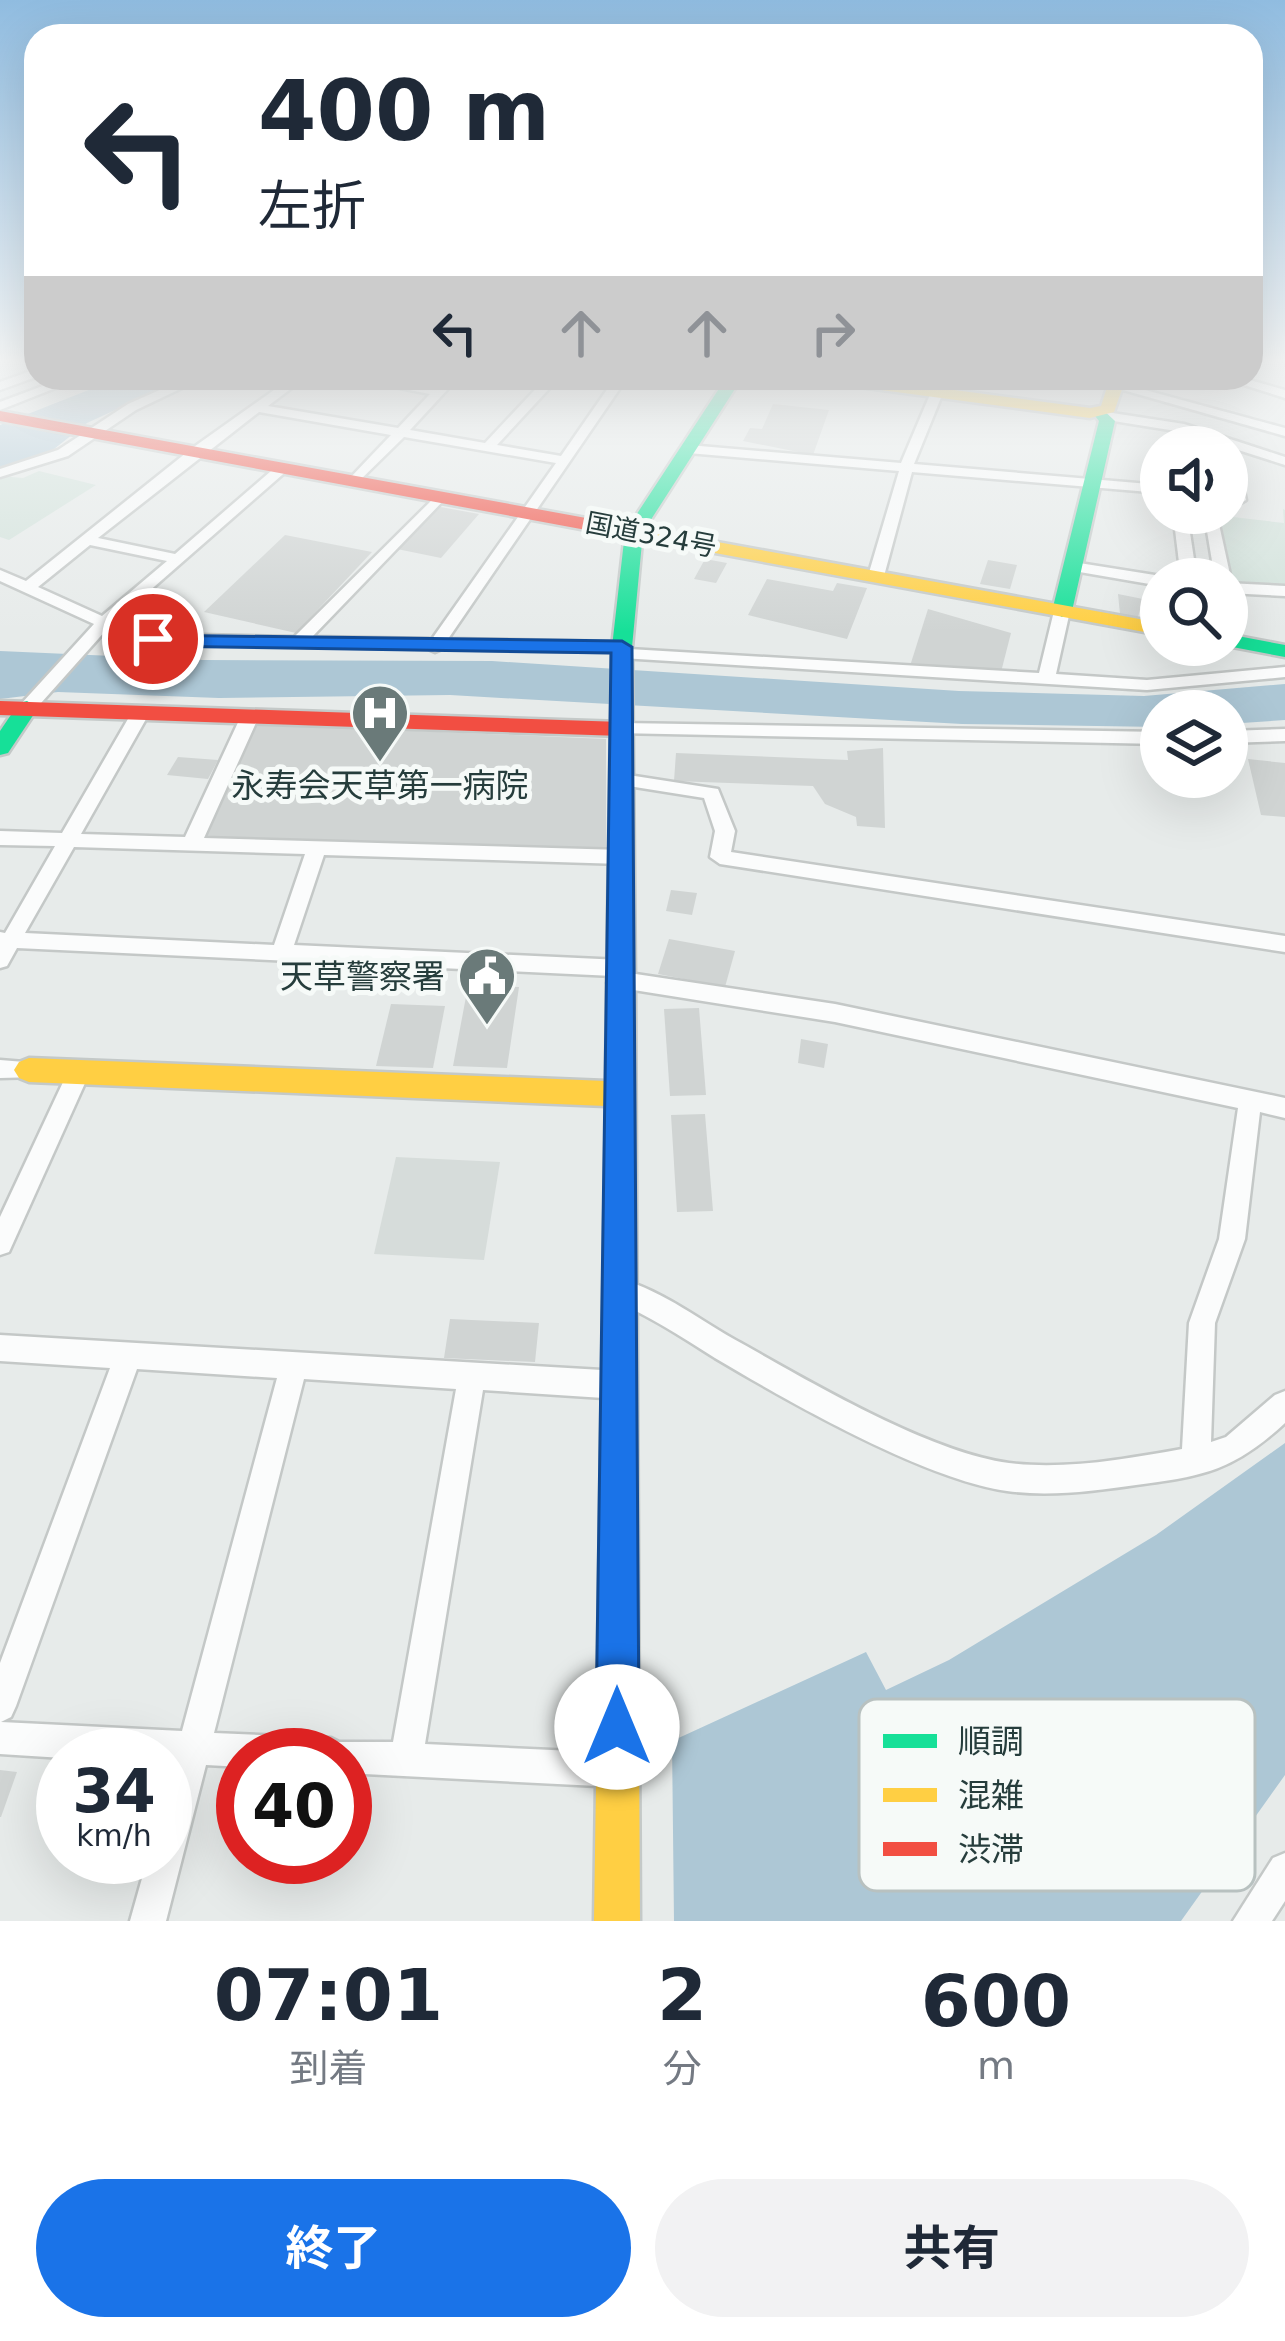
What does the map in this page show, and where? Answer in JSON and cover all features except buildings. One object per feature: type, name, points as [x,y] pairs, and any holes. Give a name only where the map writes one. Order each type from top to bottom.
[{"type":"main road","name":"国道324号","points":[[200,453],[1140,624]]},
{"type":"main road","points":[[616,1921],[621,654],[634,532],[686,453]]},
{"type":"main road","points":[[1062,611],[1099,453]]},
{"type":"main road","points":[[1248,644],[1285,651]]},
{"type":"main road","points":[[0,748],[20,705],[250,716],[622,720]]},
{"type":"main road","points":[[29,1070],[621,1094]]},
{"type":"street","points":[[0,473],[61,453]]},
{"type":"street","points":[[31,585],[195,453]]},
{"type":"street","points":[[355,481],[382,453]]},
{"type":"street","points":[[521,453],[563,460]]},
{"type":"street","points":[[435,647],[568,453]]},
{"type":"street","points":[[738,453],[1140,486]]},
{"type":"street","points":[[876,576],[912,453]]},
{"type":"street","points":[[20,705],[104,623],[284,468]]},
{"type":"street","points":[[299,641],[440,496]]},
{"type":"street","points":[[87,540],[179,559]]},
{"type":"street","points":[[1073,567],[1140,578]]},
{"type":"street","points":[[0,574],[104,623],[153,639],[621,654],[1147,685],[1285,672]]},
{"type":"street","points":[[1248,589],[1285,591]]},
{"type":"street","points":[[1046,682],[1062,611]]},
{"type":"street","points":[[0,960],[6,940],[141,712]]},
{"type":"street","points":[[191,844],[250,716]]},
{"type":"street","points":[[622,720],[1140,737]]},
{"type":"street","points":[[1248,736],[1285,735]]},
{"type":"street","points":[[622,780],[711,793],[725,831],[720,857],[1285,944]]},
{"type":"street","points":[[0,838],[622,857]]},
{"type":"street","points":[[281,952],[317,848]]},
{"type":"street","points":[[6,940],[621,974],[835,1013],[1285,1108]]},
{"type":"street","points":[[0,1069],[29,1070]]},
{"type":"street","points":[[0,1244],[79,1072]]},
{"type":"street","points":[[1196,1460],[1202,1323],[1232,1239],[1250,1101]]},
{"type":"street","points":[[620,1291],[650,1301],[737,1357],[929,1451],[1007,1477],[1078,1475],[1196,1460],[1234,1448],[1285,1405]]},
{"type":"street","points":[[0,1348],[619,1385]]},
{"type":"street","points":[[0,1706],[128,1356]]},
{"type":"street","points":[[192,1752],[293,1366]]},
{"type":"street","points":[[406,1759],[472,1376]]},
{"type":"street","points":[[0,1738],[216,1749]]},
{"type":"street","points":[[372,1757],[617,1770]]},
{"type":"street","points":[[1251,1921],[1285,1870]]},
{"type":"street","points":[[148,1921],[158,1884]]},
{"type":"shaded area","points":[[39,471],[96,485],[9,540],[0,537],[0,476],[23,478]]},
{"type":"shaded area","points":[[1283,509],[1285,510],[1285,586],[1248,583],[1248,558],[1223,558],[1219,534],[1248,534],[1248,519],[1284,523]]},
{"type":"shaded area","points":[[396,1157],[500,1162],[484,1260],[374,1254]]},
{"type":"water","points":[[0,453],[49,453],[49,453],[0,468]]},
{"type":"water","points":[[0,651],[203,660],[492,661],[959,691],[1140,696],[1140,727],[962,724],[450,695],[219,698],[58,692],[0,699]]},
{"type":"water","points":[[1285,684],[1285,720],[1248,723],[1248,690],[1214,690]]},
{"type":"water","points":[[1285,1443],[1285,1775],[1255,1817],[1255,1699],[859,1699],[859,1891],[1202,1891],[1181,1921],[674,1921],[672,1741],[866,1652],[886,1690],[949,1660],[1156,1535]]},
{"type":"traffic: fast","points":[[621,983],[622,647],[634,532],[686,453]]},
{"type":"traffic: fast","points":[[1062,611],[1100,453]]},
{"type":"traffic: fast","points":[[1248,644],[1285,651]]},
{"type":"traffic: fast","points":[[0,748],[27,708]]},
{"type":"traffic: slow","points":[[597,526],[1140,625]]},
{"type":"traffic: slow","points":[[617,1921],[621,983]]},
{"type":"traffic: slow","points":[[29,1070],[621,1094]]},
{"type":"traffic: jam","points":[[199,453],[597,526]]},
{"type":"traffic: jam","points":[[0,708],[622,729]]},
{"type":"place","name":"永寿会天草第一病院","points":[[380,764]]},
{"type":"place","name":"天草警察署","points":[[487,1027]]},
{"type":"route","points":[[153,639],[622,647],[617,1727]]}]
